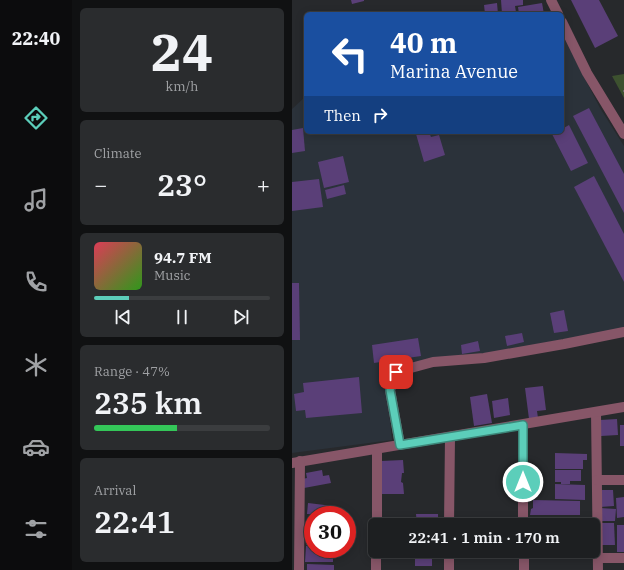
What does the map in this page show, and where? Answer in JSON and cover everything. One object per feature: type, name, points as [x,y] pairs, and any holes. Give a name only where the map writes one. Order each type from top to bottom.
[{"type":"street","points":[[551,0],[557,12]]},
{"type":"street","points":[[564,26],[587,73],[624,134]]},
{"type":"street","points":[[400,445],[390,390],[396,372],[433,362],[484,358],[624,332]]},
{"type":"street","points":[[299,570],[296,462],[624,407]]},
{"type":"street","points":[[596,412],[597,518]]},
{"type":"street","points":[[523,425],[523,518]]},
{"type":"street","points":[[449,518],[450,437]]},
{"type":"street","points":[[377,449],[377,518]]},
{"type":"street","points":[[597,480],[624,480]]},
{"type":"street","points":[[376,558],[376,570]]},
{"type":"street","points":[[449,558],[449,570]]},
{"type":"street","points":[[524,558],[524,570]]},
{"type":"street","points":[[598,558],[598,570]]},
{"type":"street","points":[[600,558],[624,558]]},
{"type":"shaded area","points":[[564,38],[600,108],[624,146],[624,328],[385,373],[392,440],[292,453],[292,109],[304,98],[304,134],[564,134]]},
{"type":"green space","points":[[624,74],[624,98],[612,76]]},
{"type":"building","points":[[351,0],[364,0],[364,1],[352,4]]},
{"type":"building","points":[[501,0],[523,0],[523,5],[515,6],[516,12],[502,12]]},
{"type":"building","points":[[571,0],[599,0],[618,36],[595,48]]},
{"type":"building","points":[[497,3],[498,12],[485,12],[484,5]]},
{"type":"building","points":[[542,3],[544,12],[519,12],[518,7]]},
{"type":"building","points":[[589,108],[624,174],[624,213],[573,116]]},
{"type":"building","points":[[569,125],[588,163],[571,171],[552,134],[564,134],[564,128]]},
{"type":"building","points":[[303,128],[305,151],[292,153],[292,130]]},
{"type":"building","points":[[416,134],[430,134],[431,137],[439,135],[445,155],[424,162]]},
{"type":"building","points":[[343,156],[349,182],[324,188],[318,162]]},
{"type":"building","points":[[594,176],[624,234],[624,282],[574,187]]},
{"type":"building","points":[[319,179],[323,207],[292,211],[292,182]]},
{"type":"building","points":[[344,185],[346,194],[327,199],[325,190]]},
{"type":"building","points":[[292,283],[299,283],[300,340],[292,340]]},
{"type":"building","points":[[564,310],[568,331],[554,333],[550,313]]},
{"type":"building","points":[[522,333],[524,342],[507,346],[505,336]]},
{"type":"building","points":[[418,338],[421,356],[374,363],[372,345]]},
{"type":"building","points":[[478,341],[480,351],[462,354],[461,345]]},
{"type":"building","points":[[359,377],[362,413],[306,418],[305,410],[296,411],[294,394],[304,392],[303,383]]},
{"type":"building","points":[[543,386],[546,410],[537,411],[538,418],[529,419],[525,388]]},
{"type":"building","points":[[487,394],[492,423],[474,426],[470,397]]},
{"type":"building","points":[[508,398],[510,415],[494,418],[492,401]]},
{"type":"building","points":[[617,419],[618,435],[601,436],[600,420]]},
{"type":"building","points":[[620,425],[624,425],[624,446],[620,446]]},
{"type":"building","points":[[555,453],[587,454],[587,460],[583,460],[583,469],[555,469]]},
{"type":"building","points":[[403,460],[404,473],[402,473],[401,482],[403,483],[404,494],[379,494],[381,461]]},
{"type":"building","points":[[322,470],[323,476],[329,475],[331,483],[304,488],[302,479],[307,478],[306,473]]},
{"type":"building","points":[[555,470],[581,470],[581,481],[570,481],[570,484],[555,482]]},
{"type":"building","points":[[555,484],[585,485],[585,500],[555,499]]},
{"type":"building","points":[[599,490],[613,490],[614,506],[600,507]]},
{"type":"building","points":[[624,497],[624,517],[617,518],[616,498]]},
{"type":"building","points":[[533,500],[580,501],[580,515],[530,515],[531,509],[533,508]]},
{"type":"building","points":[[308,503],[333,506],[308,506]]},
{"type":"building","points":[[600,508],[616,509],[615,521],[600,521]]},
{"type":"building","points":[[416,514],[438,514],[438,518],[416,518]]},
{"type":"building","points":[[600,523],[614,523],[615,545],[600,545]]},
{"type":"building","points":[[617,525],[624,525],[624,552],[617,552]]},
{"type":"building","points":[[305,558],[333,558],[333,562],[305,562]]},
{"type":"building","points":[[415,558],[432,558],[432,566],[415,566]]},
{"type":"building","points":[[307,564],[334,565],[334,570],[307,570]]},
{"type":"route","points":[[396,372],[390,390],[400,445],[523,425],[523,482]]}]
